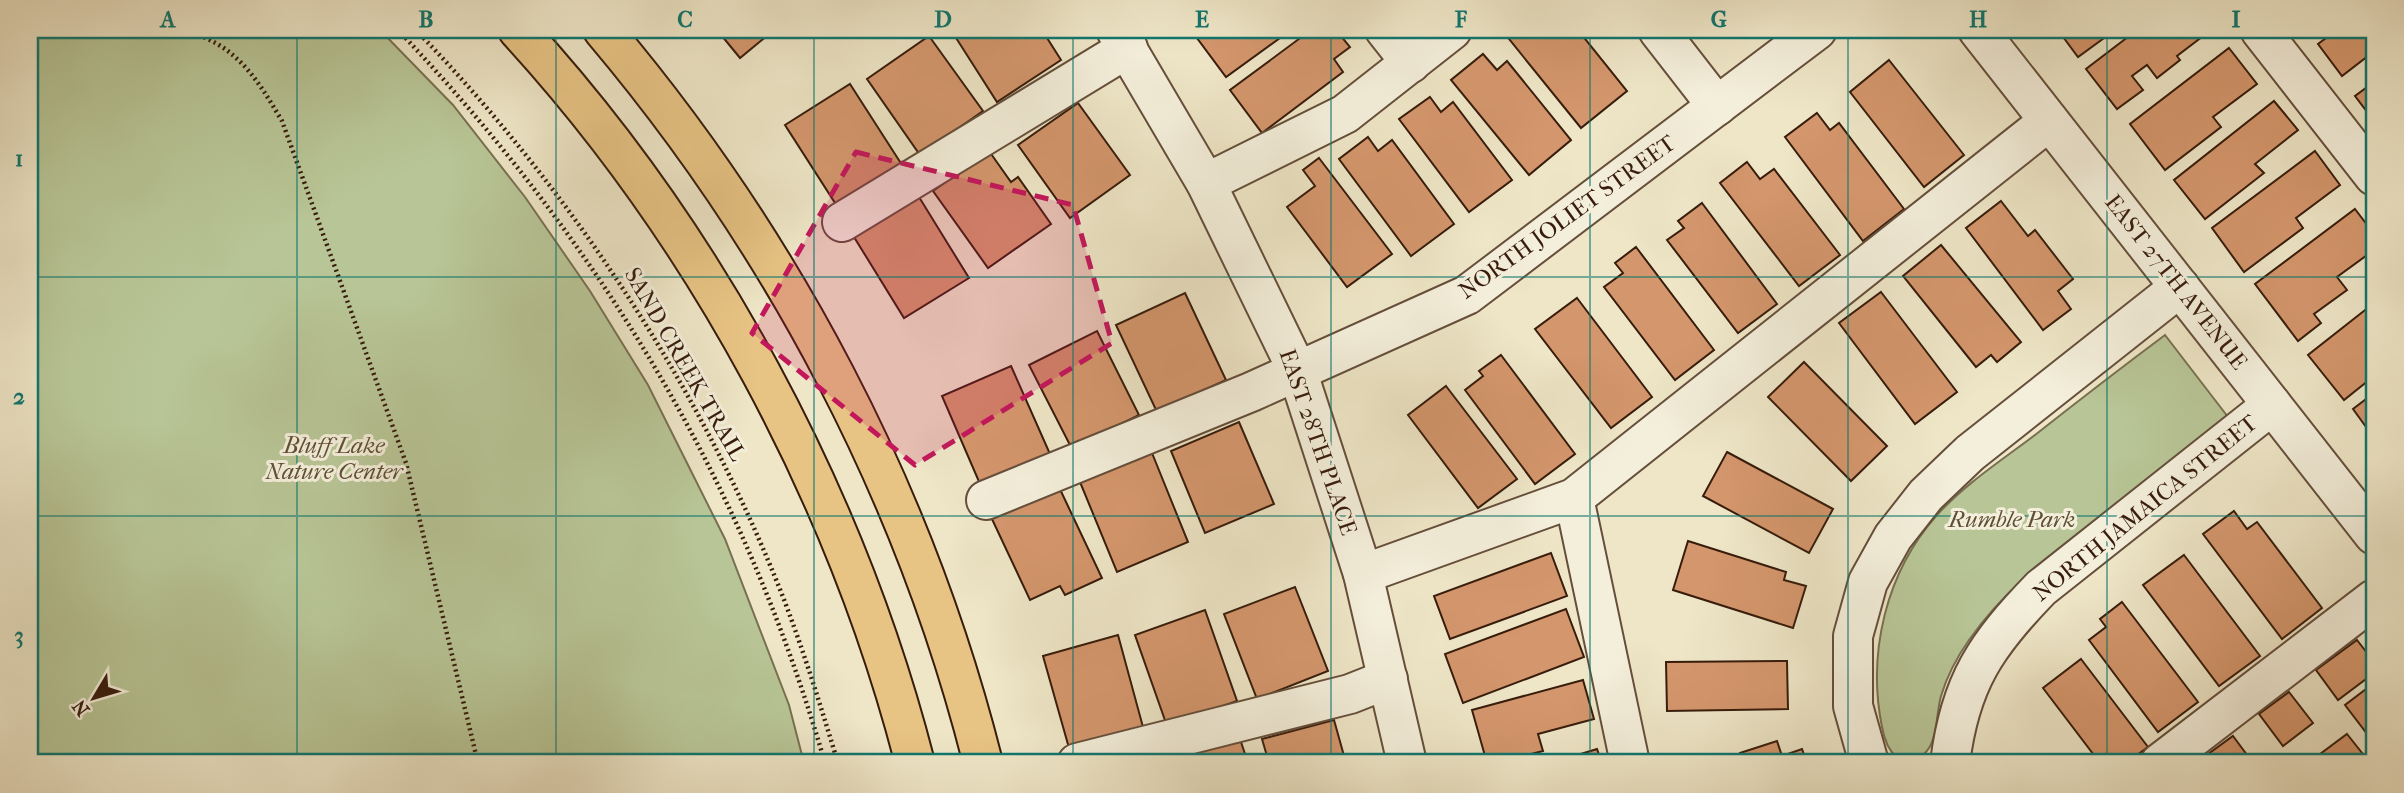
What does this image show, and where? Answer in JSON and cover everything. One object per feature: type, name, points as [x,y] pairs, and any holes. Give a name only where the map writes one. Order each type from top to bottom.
[{"type":"main road","points":[[518,30],[609,139],[682,241],[741,339],[792,432],[836,529],[868,613],[898,697],[915,763]]},
{"type":"main road","points":[[603,30],[642,75],[726,191],[809,325],[854,409],[899,508],[943,625],[983,763]]},
{"type":"street","points":[[1385,30],[1411,63]]},
{"type":"street","points":[[1206,183],[1345,114],[1452,30]]},
{"type":"street","points":[[1658,30],[1717,106]]},
{"type":"street","name":"NORTH JOLIET STREET","points":[[986,500],[1251,392],[1467,295],[1817,30]]},
{"type":"street","name":"EAST 27TH AVENUE","points":[[1978,30],[2374,535]]},
{"type":"street","points":[[2260,30],[2374,176]]},
{"type":"street","points":[[842,222],[1122,39]]},
{"type":"street","name":"EAST 28TH PLACE","points":[[1122,39],[1206,183],[1297,370],[1363,574],[1407,763]]},
{"type":"street","points":[[1363,574],[1574,498],[2049,121]]},
{"type":"street","points":[[1869,763],[1853,706],[1853,636],[1868,582],[1893,537],[1926,495],[1970,453],[2180,287]]},
{"type":"street","name":"NORTH JAMAICA STREET","points":[[1948,763],[1960,707],[1980,660],[2008,622],[2041,588],[2272,405]]},
{"type":"street","points":[[1574,498],[1630,763]]},
{"type":"street","points":[[2160,763],[2374,599]]},
{"type":"street","points":[[1077,763],[1350,694],[1388,679]]},
{"type":"path","points":[[183,30],[203,35],[235,56],[257,79],[282,121],[406,463],[478,763]]},
{"type":"path","points":[[398,30],[458,94],[529,180],[587,259],[647,352],[698,444],[750,552],[796,670],[825,763]]},
{"type":"path","name":"SAND CREEK TRAIL","points":[[416,30],[486,107],[567,206],[634,303],[691,401],[736,491],[782,596],[838,763]]},
{"type":"highlighted area","points":[[856,152],[1073,205],[1112,343],[915,465],[752,333]]},
{"type":"green space","name":"Bluff Lake Nature Center","points":[[30,30],[380,30],[453,105],[525,197],[590,291],[648,385],[725,539],[789,705],[804,763],[30,763]]},
{"type":"green space","name":"Rumble Park","points":[[2165,335],[2228,417],[2046,559],[2013,588],[1983,621],[1956,660],[1941,696],[1930,747],[1918,759],[1910,762],[1897,758],[1887,744],[1882,727],[1877,671],[1879,642],[1893,588],[1919,537],[1937,515],[1972,483]]},
{"type":"building","points":[[717,30],[774,30],[740,58]]},
{"type":"building","points":[[951,30],[1042,30],[1061,60],[997,102]]},
{"type":"building","points":[[1191,30],[1291,30],[1226,77]]},
{"type":"building","points":[[1311,30],[1336,30],[1350,47],[1334,59],[1343,72],[1262,133],[1230,90]]},
{"type":"building","points":[[1520,30],[1578,30],[1627,91],[1581,128],[1509,39]]},
{"type":"building","points":[[2058,30],[2115,30],[2078,57]]},
{"type":"building","points":[[2137,30],[2211,30],[2177,56],[2180,60],[2157,78],[2147,65],[2132,76],[2143,90],[2117,109],[2086,69]]},
{"type":"building","points":[[2337,30],[2374,30],[2374,65],[2368,56],[2342,76],[2318,44]]},
{"type":"building","points":[[929,36],[983,111],[920,155],[867,79]]},
{"type":"building","points":[[2229,48],[2257,84],[2213,117],[2221,127],[2165,170],[2130,124]]},
{"type":"building","points":[[1483,54],[1497,70],[1507,61],[1571,140],[1529,175],[1451,80]]},
{"type":"building","points":[[1889,60],[1964,155],[1924,187],[1850,92]]},
{"type":"building","points":[[2374,82],[2374,121],[2355,96]]},
{"type":"building","points":[[850,84],[902,165],[837,206],[785,125]]},
{"type":"building","points":[[1430,97],[1441,112],[1453,102],[1512,180],[1469,212],[1399,119]]},
{"type":"building","points":[[2274,101],[2298,130],[2255,164],[2264,173],[2205,219],[2174,180]]},
{"type":"building","points":[[1078,103],[1130,175],[1070,218],[1018,145]]},
{"type":"building","points":[[1817,113],[1830,130],[1839,123],[1904,209],[1863,241],[1785,137]]},
{"type":"building","points":[[1368,137],[1378,151],[1392,140],[1454,224],[1411,256],[1339,159]]},
{"type":"building","points":[[989,151],[1011,182],[1018,177],[1051,224],[988,268],[933,191]]},
{"type":"building","points":[[2315,151],[2340,185],[2296,218],[2303,228],[2244,272],[2212,228]]},
{"type":"building","points":[[1319,158],[1392,254],[1347,287],[1287,207],[1315,186],[1303,170]]},
{"type":"building","points":[[1747,162],[1760,179],[1774,169],[1840,255],[1799,286],[1720,183]]},
{"type":"building","points":[[919,197],[969,278],[904,318],[854,237]]},
{"type":"building","points":[[2001,201],[2028,236],[2035,230],[2073,279],[2058,291],[2071,309],[2043,330],[1966,228]]},
{"type":"building","points":[[1702,203],[1777,304],[1738,333],[1667,240],[1684,228],[1678,221]]},
{"type":"building","points":[[2355,209],[2374,234],[2374,250],[2337,277],[2347,290],[2314,314],[2321,323],[2298,341],[2255,284]]},
{"type":"building","points":[[1941,245],[2021,342],[1997,362],[1991,355],[1976,367],[1903,276]]},
{"type":"building","points":[[1636,247],[1714,350],[1675,380],[1604,287],[1623,273],[1615,263]]},
{"type":"building","points":[[1881,292],[1957,392],[1915,424],[1839,323]]},
{"type":"building","points":[[1185,293],[1226,380],[1157,412],[1116,325]]},
{"type":"building","points":[[1577,298],[1652,397],[1611,428],[1535,329]]},
{"type":"building","points":[[2374,303],[2374,325],[2370,329],[2374,334],[2374,376],[2344,400],[2308,355]]},
{"type":"building","points":[[1097,331],[1139,415],[1072,449],[1029,365]]},
{"type":"building","points":[[1501,355],[1575,454],[1535,484],[1465,390],[1483,376],[1479,371]]},
{"type":"building","points":[[1804,362],[1887,446],[1851,481],[1768,397]]},
{"type":"building","points":[[1011,366],[1050,454],[980,484],[942,396]]},
{"type":"building","points":[[1446,386],[1517,479],[1478,508],[1408,415]]},
{"type":"building","points":[[2374,393],[2374,438],[2353,409]]},
{"type":"building","points":[[1239,422],[1274,504],[1205,533],[1171,451]]},
{"type":"building","points":[[1727,452],[1833,509],[1809,553],[1703,496]]},
{"type":"building","points":[[1152,453],[1188,542],[1117,572],[1080,482]]},
{"type":"building","points":[[1058,485],[1102,578],[1065,595],[1060,586],[1030,600],[991,517]]},
{"type":"building","points":[[2234,511],[2247,529],[2257,522],[2322,608],[2282,639],[2203,534]]},
{"type":"building","points":[[1688,541],[1786,572],[1784,580],[1806,586],[1793,628],[1673,590]]},
{"type":"building","points":[[1551,553],[1567,596],[1450,639],[1434,596]]},
{"type":"building","points":[[2184,555],[2260,656],[2219,686],[2143,585]]},
{"type":"building","points":[[1295,587],[1328,671],[1257,699],[1224,614]]},
{"type":"building","points":[[2122,602],[2198,702],[2158,732],[2089,640],[2106,627],[2100,619]]},
{"type":"building","points":[[1566,609],[1584,657],[1463,703],[1445,654]]},
{"type":"building","points":[[1205,610],[1237,701],[1167,726],[1135,635]]},
{"type":"building","points":[[1118,635],[1143,727],[1069,748],[1043,656]]},
{"type":"building","points":[[2357,640],[2374,662],[2374,673],[2338,700],[2316,670]]},
{"type":"building","points":[[2081,659],[2148,747],[2126,763],[2100,763],[2043,688]]},
{"type":"building","points":[[1787,661],[1788,709],[1667,711],[1666,662]]},
{"type":"building","points":[[1583,680],[1594,719],[1538,734],[1543,751],[1487,763],[1472,710]]},
{"type":"building","points":[[2374,683],[2374,743],[2345,705]]},
{"type":"building","points":[[2289,692],[2313,723],[2283,746],[2259,714]]},
{"type":"building","points":[[1334,720],[1346,763],[1269,763],[1262,739]]},
{"type":"building","points":[[2347,734],[2370,763],[2308,763]]},
{"type":"building","points":[[1239,736],[1248,763],[1166,763],[1165,759]]},
{"type":"building","points":[[2233,736],[2253,763],[2208,763],[2204,757]]},
{"type":"building","points":[[1777,741],[1782,756],[1802,749],[1807,763],[1728,763],[1741,759],[1740,753]]},
{"type":"building","points":[[1597,749],[1602,763],[1551,763]]}]
